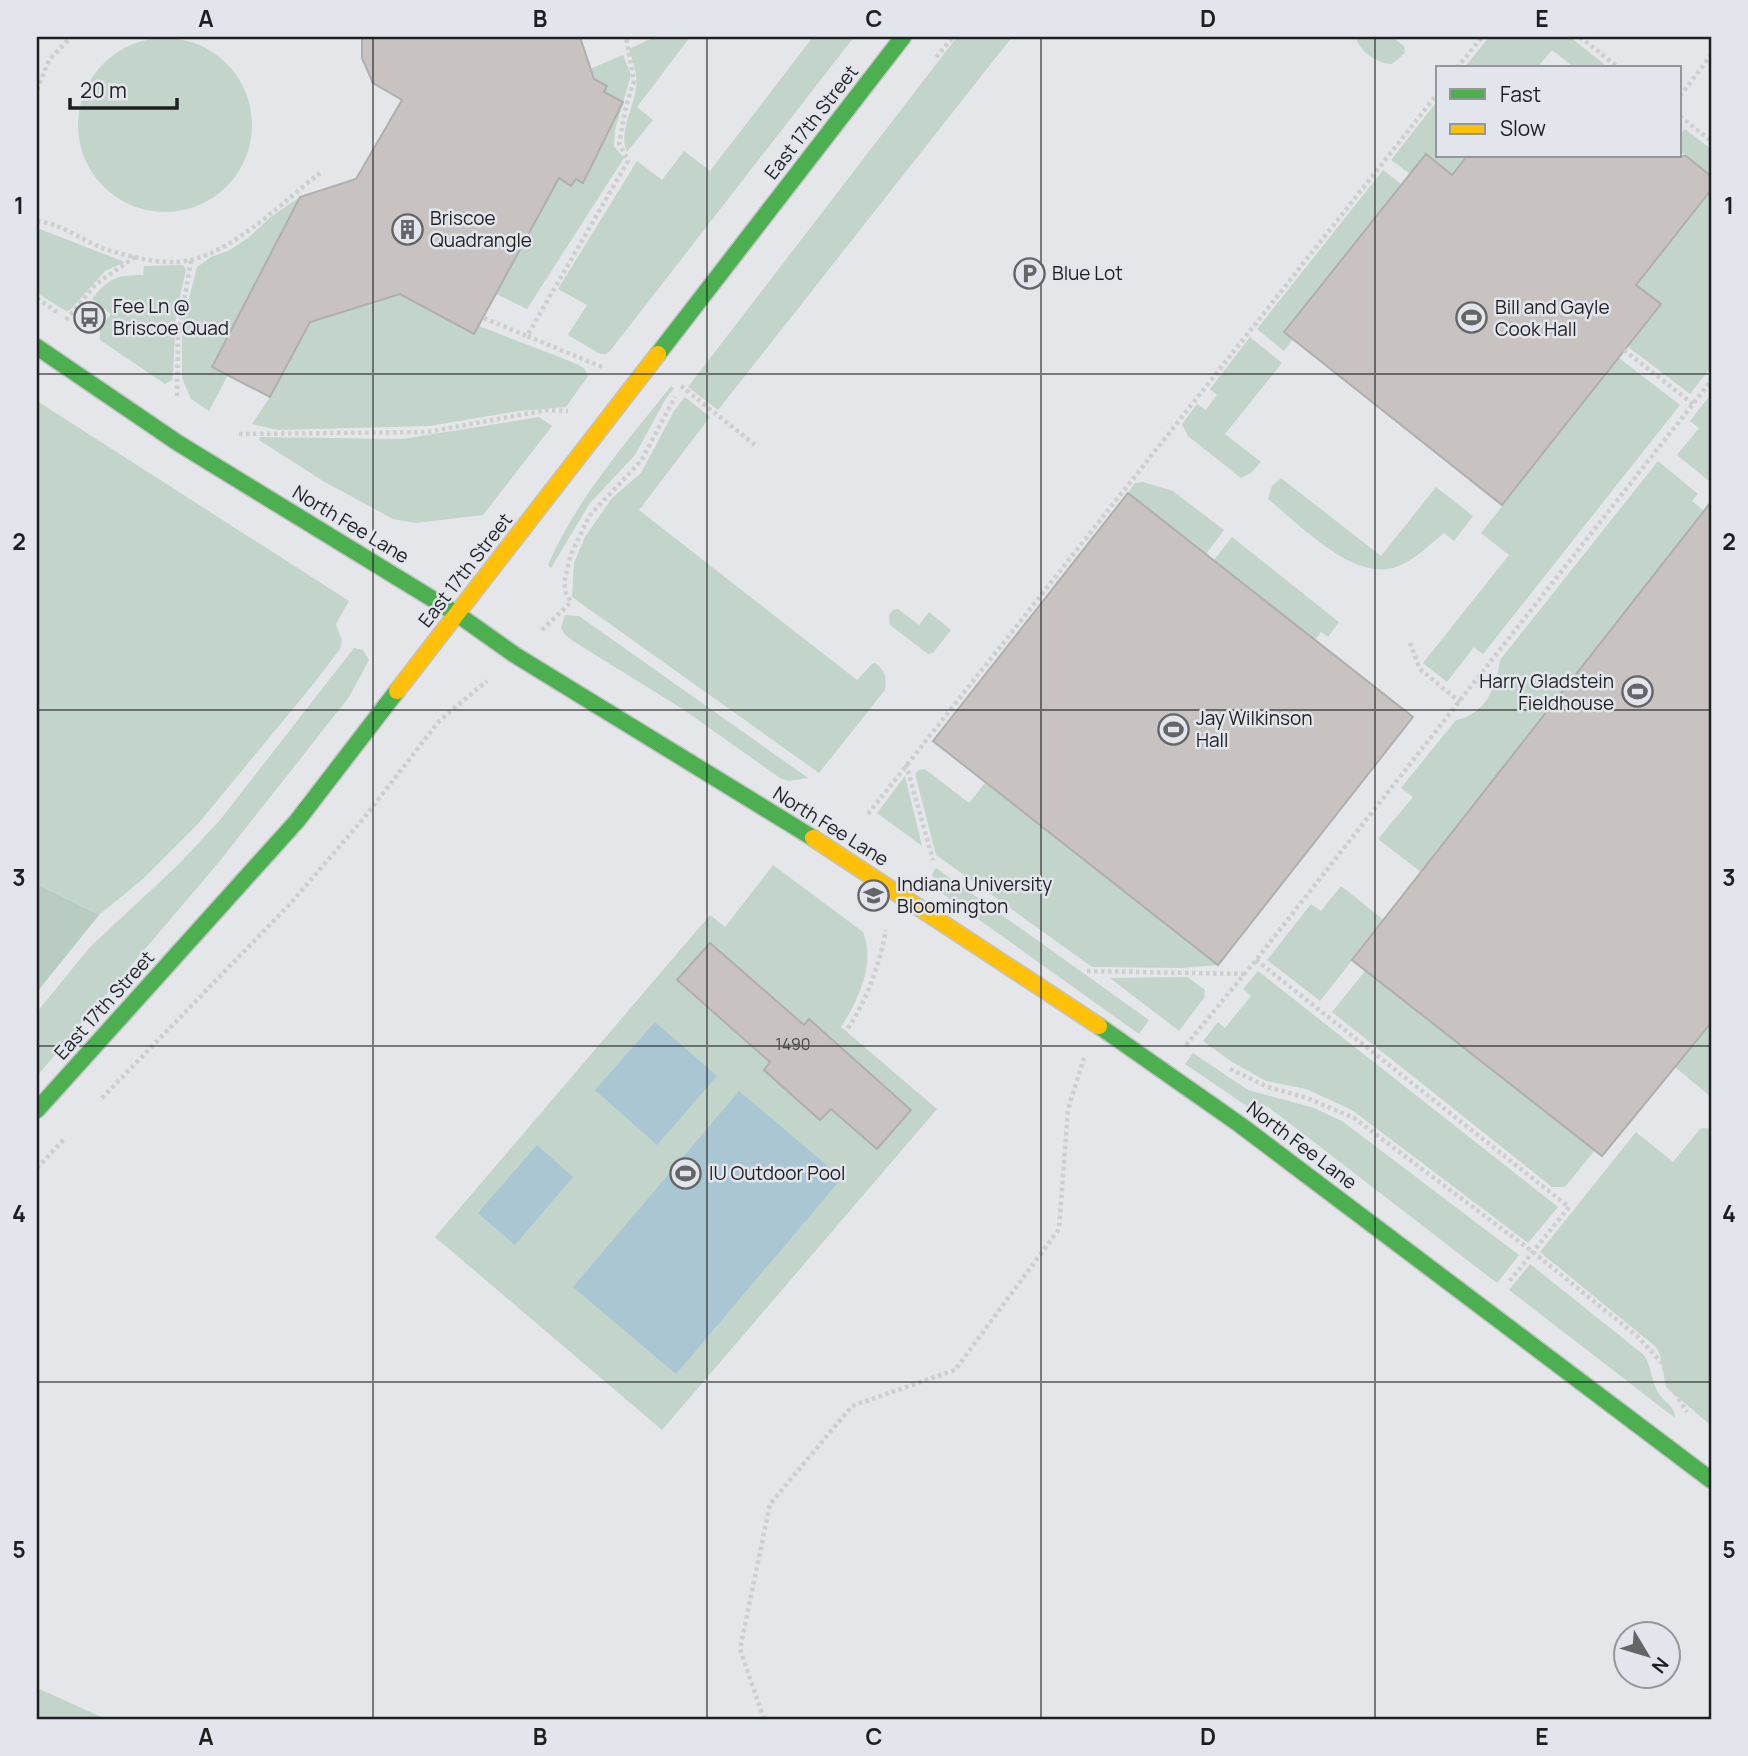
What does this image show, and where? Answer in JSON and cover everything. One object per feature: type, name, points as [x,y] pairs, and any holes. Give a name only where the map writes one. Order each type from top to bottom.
[{"type":"street","name":"East 17th Street","points":[[37,1110],[297,821],[903,37]]},
{"type":"street","name":"North Fee Lane","points":[[37,348],[178,443],[457,614],[515,655],[812,838],[1097,1025],[1239,1124],[1711,1480]]},
{"type":"path","points":[[37,90],[49,60],[71,37]]},
{"type":"path","points":[[527,336],[628,161],[619,143],[634,81],[626,37]]},
{"type":"path","points":[[936,59],[953,37]]},
{"type":"path","points":[[1459,66],[1482,37]]},
{"type":"path","points":[[1580,37],[1616,66]]},
{"type":"path","points":[[1682,93],[1711,55]]},
{"type":"path","points":[[868,814],[1436,96]]},
{"type":"path","points":[[1682,118],[1711,141]]},
{"type":"path","points":[[37,221],[48,222],[110,251],[157,261],[191,260],[232,242],[320,173]]},
{"type":"path","points":[[66,320],[96,284],[135,256]]},
{"type":"path","points":[[166,389],[177,397],[178,337],[191,260]]},
{"type":"path","points":[[37,298],[77,327]]},
{"type":"path","points":[[484,318],[606,368]]},
{"type":"path","points":[[1624,350],[1693,404]]},
{"type":"path","points":[[1199,1049],[1188,1042],[1245,974],[1711,381]]},
{"type":"path","points":[[571,602],[565,593],[564,583],[571,554],[587,521],[600,503],[640,461],[681,386],[755,445]]},
{"type":"path","points":[[239,434],[427,432],[547,410],[572,411]]},
{"type":"path","points":[[1410,643],[1420,669],[1460,702]]},
{"type":"path","points":[[102,1099],[290,904],[364,818],[439,721],[470,698]]},
{"type":"path","points":[[906,764],[933,860]]},
{"type":"path","points":[[844,1034],[867,995],[883,948],[887,922]]},
{"type":"path","points":[[1256,960],[1569,1206],[1501,1292]]},
{"type":"path","points":[[1087,971],[1245,974]]},
{"type":"path","points":[[764,1719],[740,1649],[770,1504],[852,1406],[955,1370],[1059,1230],[1068,1109],[1086,1054]]},
{"type":"path","points":[[1220,1063],[1268,1087],[1307,1098],[1354,1118],[1533,1252],[1637,1336],[1662,1363],[1685,1410]]},
{"type":"path","points":[[37,1168],[74,1128]]},
{"type":"shaded area","points":[[655,37],[690,37],[637,107],[653,120],[627,152],[625,128],[636,82],[629,49]]},
{"type":"shaded area","points":[[813,37],[854,37],[610,351],[600,354],[568,335],[587,305],[558,289],[637,161],[662,180],[684,151],[710,171]]},
{"type":"shaded area","points":[[957,37],[1012,37],[718,410],[688,387]]},
{"type":"shaded area","points":[[1356,37],[1392,37],[1404,46],[1405,53],[1392,64],[1380,61],[1365,52]]},
{"type":"shaded area","points":[[1489,37],[1570,37],[1604,64],[1572,66],[1552,50],[1539,66],[1466,66]]},
{"type":"shaded area","points":[[165,38],[198,44],[227,63],[246,92],[252,125],[246,158],[227,187],[198,206],[165,212],[132,206],[103,187],[84,158],[78,125],[84,92],[103,63],[132,44]]},
{"type":"shaded area","points":[[623,55],[631,75],[615,130],[614,146],[624,158],[527,309],[496,294],[559,178],[571,186],[576,179],[584,183],[623,102],[604,92],[607,86],[594,79],[590,69]]},
{"type":"shaded area","points":[[1436,103],[1436,158],[1465,158],[1452,175],[1426,154],[1410,174],[1391,160]]},
{"type":"shaded area","points":[[1685,129],[1711,149],[1711,176],[1682,153],[1682,133]]},
{"type":"shaded area","points":[[1383,170],[1401,184],[1284,332],[1293,339],[1284,351],[1257,329]]},
{"type":"shaded area","points":[[1711,190],[1711,367],[1690,394],[1627,346],[1660,304],[1636,285]]},
{"type":"shaded area","points":[[300,197],[212,367],[228,375],[209,411],[191,399],[182,378],[182,326],[197,267],[248,238],[272,216]]},
{"type":"shaded area","points":[[37,228],[125,262],[105,271],[70,310],[66,311],[37,293]]},
{"type":"shaded area","points":[[183,265],[186,270],[176,313],[173,374],[172,380],[165,384],[100,340],[100,328],[111,314],[92,299],[103,286],[114,279],[143,275],[144,266]]},
{"type":"shaded area","points":[[400,294],[474,334],[479,326],[572,362],[584,368],[588,376],[566,407],[519,411],[429,426],[278,430],[252,424],[270,397],[310,322]]},
{"type":"shaded area","points":[[1250,337],[1282,363],[1225,434],[1261,462],[1251,473],[1241,478],[1188,436],[1182,424],[1197,404],[1206,410],[1217,395],[1210,389]]},
{"type":"shaded area","points":[[1619,358],[1680,405],[1483,654],[1474,647],[1447,682],[1423,663],[1509,555],[1481,533]]},
{"type":"shaded area","points":[[671,386],[674,388],[635,455],[590,503],[551,568],[548,565],[560,540],[588,494]]},
{"type":"shaded area","points":[[1711,394],[1709,481],[1677,455],[1699,428],[1690,421]]},
{"type":"shaded area","points":[[685,397],[710,417],[639,510],[857,680],[875,663],[884,675],[885,690],[819,773],[572,597],[574,563],[585,537],[612,498],[641,473],[674,411]]},
{"type":"shaded area","points":[[37,401],[349,601],[336,624],[342,641],[340,649],[315,682],[198,824],[144,878],[99,915],[37,884]]},
{"type":"shaded area","points":[[539,417],[552,426],[483,515],[416,523],[393,519],[323,481],[259,440],[260,437],[402,439]]},
{"type":"shaded area","points":[[1658,461],[1698,494],[1692,501],[1704,511],[1421,872],[1378,839],[1413,797],[1401,788],[1456,720],[1482,706],[1496,680],[1500,660]]},
{"type":"shaded area","points":[[1281,478],[1381,556],[1436,487],[1473,516],[1454,541],[1444,533],[1403,564],[1379,569],[1362,566],[1327,548],[1268,499],[1272,486]]},
{"type":"shaded area","points":[[1143,482],[1173,491],[1224,530],[1206,554],[1128,493],[1135,483]]},
{"type":"shaded area","points":[[1232,537],[1339,622],[1328,637],[1321,632],[1315,640],[1214,560]]},
{"type":"shaded area","points":[[898,609],[919,625],[929,612],[951,630],[933,653],[928,654],[890,625],[889,615]]},
{"type":"shaded area","points":[[565,615],[579,616],[808,778],[789,781],[780,778],[681,708],[576,643],[565,635],[561,628]]},
{"type":"shaded area","points":[[354,648],[363,650],[369,660],[349,697],[219,862],[37,1076],[37,1012],[90,947],[178,865],[220,820]]},
{"type":"shaded area","points":[[925,769],[969,803],[985,783],[1218,965],[1181,968],[1092,967],[936,855],[915,774]]},
{"type":"shaded area","points":[[905,776],[922,846],[877,813]]},
{"type":"shaded area","name":"IU Outdoor Pool","points":[[773,865],[863,932],[866,969],[859,994],[841,1027],[937,1109],[662,1430],[435,1237],[710,915],[725,927]]},
{"type":"shaded area","points":[[936,868],[1149,1020],[1139,1034],[936,889],[932,874]]},
{"type":"shaded area","points":[[1341,886],[1384,920],[1320,1001],[1267,960],[1311,904],[1321,911]]},
{"type":"shaded area","points":[[1366,970],[1595,1150],[1565,1187],[1552,1187],[1332,1012]]},
{"type":"shaded area","points":[[1258,971],[1558,1207],[1528,1243],[1352,1110],[1306,1089],[1266,1081],[1232,1062],[1203,1041],[1218,1022],[1225,1028],[1251,996],[1243,989]]},
{"type":"shaded area","points":[[1187,977],[1205,990],[1204,998],[1179,1031],[1110,978]]},
{"type":"shaded area","points":[[1711,1023],[1711,1097],[1675,1067]]},
{"type":"shaded area","points":[[1193,1053],[1248,1090],[1314,1108],[1342,1121],[1519,1255],[1497,1283],[1267,1106],[1260,1115],[1185,1064]]},
{"type":"shaded area","points":[[1700,1129],[1711,1129],[1711,1422],[1708,1423],[1666,1387],[1656,1347],[1540,1252],[1636,1132],[1673,1162]]},
{"type":"shaded area","points":[[1530,1264],[1644,1355],[1656,1389],[1672,1408],[1675,1418],[1509,1290]]},
{"type":"shaded area","points":[[37,1688],[106,1719],[37,1719]]},
{"type":"green space","points":[[37,884],[99,915],[37,992]]},
{"type":"water","points":[[655,1022],[717,1076],[657,1145],[595,1090]]},
{"type":"water","points":[[739,1091],[842,1178],[676,1374],[573,1287]]},
{"type":"water","points":[[537,1145],[573,1177],[515,1245],[478,1213]]},
{"type":"building","name":"Briscoe Quadrangle","points":[[362,37],[580,37],[594,79],[607,86],[604,92],[623,102],[583,183],[576,179],[571,186],[559,178],[474,334],[400,294],[310,322],[270,397],[212,367],[300,197],[356,179],[402,100],[373,83],[362,58]]},
{"type":"building","name":"Bill and Gayle Cook Hall","points":[[1426,154],[1452,175],[1465,158],[1686,156],[1711,176],[1711,190],[1636,285],[1661,304],[1502,505],[1284,332]]},
{"type":"building","name":"Jay Wilkinson Hall","points":[[1128,493],[1413,717],[1218,965],[933,741]]},
{"type":"building","name":"Harry Gladstein Fieldhouse","points":[[1711,502],[1711,1023],[1602,1156],[1352,960]]},
{"type":"building","points":[[710,943],[804,1025],[809,1019],[911,1110],[877,1149],[831,1109],[820,1120],[764,1070],[770,1062],[677,980]]},
{"type":"traffic: fast","points":[[658,354],[903,37]]},
{"type":"traffic: fast","points":[[37,347],[178,443],[457,614],[515,655],[813,838]]},
{"type":"traffic: fast","points":[[37,1110],[297,821],[397,691]]},
{"type":"traffic: fast","points":[[1099,1026],[1239,1124],[1711,1480]]},
{"type":"traffic: slow","points":[[397,691],[658,354]]},
{"type":"traffic: slow","points":[[813,838],[1099,1026]]},
{"type":"place","name":"Briscoe Quadrangle","points":[[407,229]]},
{"type":"place","name":"Blue Lot","points":[[1029,273]]},
{"type":"place","name":"Fee Ln @ Briscoe Quad","points":[[90,317]]},
{"type":"place","name":"Bill and Gayle Cook Hall","points":[[1472,318]]},
{"type":"place","name":"Harry Gladstein Fieldhouse","points":[[1637,692]]},
{"type":"place","name":"Jay Wilkinson Hall","points":[[1173,729]]},
{"type":"place","name":"Indiana University Bloomington","points":[[874,895]]},
{"type":"place","name":"IU Outdoor Pool","points":[[686,1173]]}]
